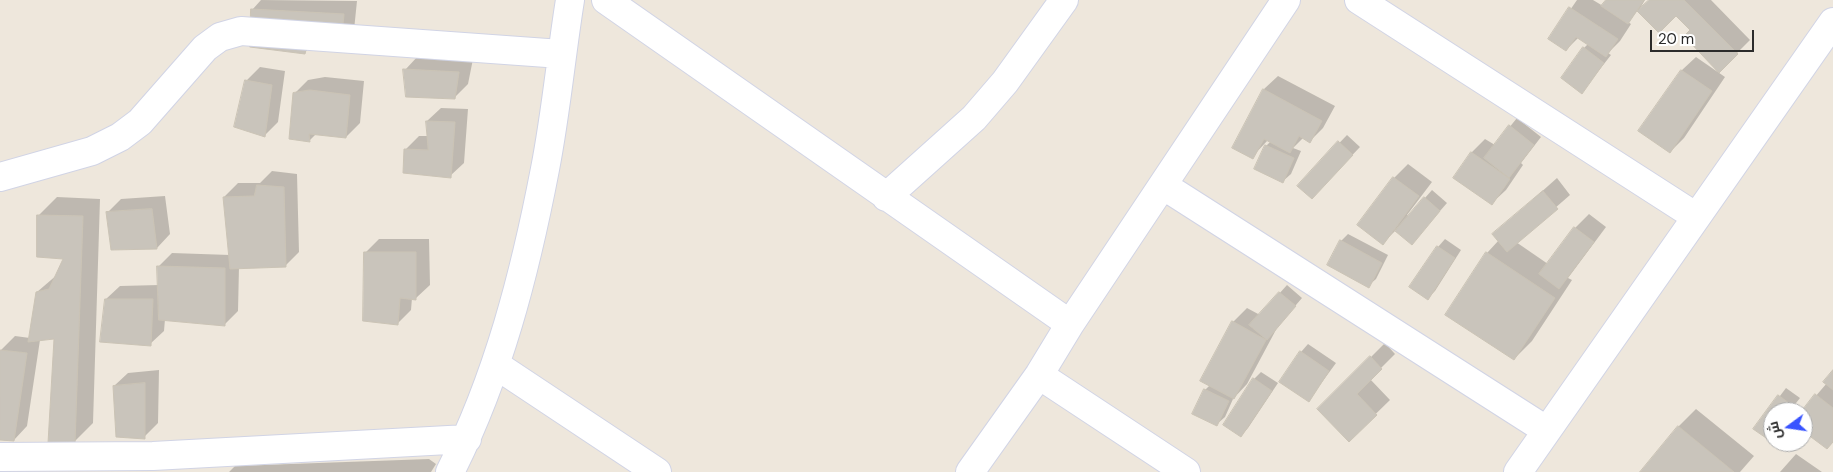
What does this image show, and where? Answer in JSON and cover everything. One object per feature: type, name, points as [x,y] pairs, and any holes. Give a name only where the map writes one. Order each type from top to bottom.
[{"type":"street","points":[[450,472],[467,439],[496,365],[525,263],[556,105],[570,0]]},
{"type":"street","points":[[606,0],[1070,324]]},
{"type":"street","points":[[886,197],[974,118],[1005,82],[1064,0]]},
{"type":"street","points":[[970,472],[1039,375],[1070,324],[1164,186],[1286,0]]},
{"type":"street","points":[[1359,0],[1695,216]]},
{"type":"street","points":[[1518,472],[1695,216],[1833,22]]},
{"type":"street","points":[[0,177],[92,150],[120,137],[140,122],[205,48],[220,36],[241,31],[562,54]]},
{"type":"street","points":[[1164,186],[1546,430]]},
{"type":"street","points":[[496,365],[657,472]]},
{"type":"street","points":[[1039,375],[1186,472]]},
{"type":"street","points":[[4,463],[467,439]]},
{"type":"building","points":[[1606,0],[1644,0],[1628,24],[1601,6]]},
{"type":"building","points":[[1649,0],[1684,0],[1738,54],[1719,73],[1684,36],[1690,30],[1676,16],[1659,33],[1637,11]]},
{"type":"building","points":[[1569,7],[1618,39],[1606,57],[1576,37],[1566,51],[1548,39]]},
{"type":"building","points":[[251,9],[344,14],[341,45],[308,42],[305,54],[250,47]]},
{"type":"building","points":[[1583,47],[1604,63],[1582,94],[1561,78]]},
{"type":"building","points":[[403,69],[459,72],[455,99],[406,97]]},
{"type":"building","points":[[1681,70],[1712,91],[1670,153],[1638,131]]},
{"type":"building","points":[[245,80],[272,85],[265,137],[234,127]]},
{"type":"building","points":[[1263,89],[1322,121],[1310,143],[1299,136],[1290,153],[1264,139],[1253,159],[1232,148]]},
{"type":"building","points":[[310,90],[350,95],[346,138],[309,134],[310,142],[289,139],[293,93]]},
{"type":"building","points":[[426,121],[455,122],[451,178],[403,173],[404,149],[428,150]]},
{"type":"building","points":[[1509,125],[1534,145],[1509,178],[1484,158]]},
{"type":"building","points":[[1338,141],[1353,155],[1312,199],[1297,186]]},
{"type":"building","points":[[1265,145],[1294,158],[1283,183],[1254,169]]},
{"type":"building","points":[[1471,152],[1510,179],[1492,205],[1453,178]]},
{"type":"building","points":[[1393,177],[1419,196],[1383,245],[1357,225]]},
{"type":"building","points":[[257,185],[284,187],[286,267],[230,269],[223,197],[254,196]]},
{"type":"building","points":[[1543,191],[1558,209],[1507,252],[1492,234]]},
{"type":"building","points":[[1424,197],[1440,211],[1412,245],[1395,231]]},
{"type":"building","points":[[152,209],[157,249],[111,250],[106,212]]},
{"type":"building","points":[[37,215],[83,216],[75,443],[48,443],[54,339],[28,342],[36,292],[49,289],[63,259],[37,257]]},
{"type":"building","points":[[1574,227],[1594,242],[1559,289],[1539,274]]},
{"type":"building","points":[[1340,240],[1382,263],[1369,288],[1327,265]]},
{"type":"building","points":[[1437,246],[1455,258],[1428,300],[1409,287]]},
{"type":"building","points":[[364,252],[416,252],[416,300],[400,298],[398,325],[363,321]]},
{"type":"building","points":[[1486,252],[1555,298],[1514,360],[1445,315]]},
{"type":"building","points":[[157,266],[225,268],[225,326],[159,320]]},
{"type":"building","points":[[1279,292],[1296,306],[1267,340],[1249,325]]},
{"type":"building","points":[[105,299],[153,299],[151,346],[100,342]]},
{"type":"building","points":[[1232,321],[1266,340],[1234,399],[1200,381]]},
{"type":"building","points":[[0,350],[27,353],[14,441],[0,440]]},
{"type":"building","points":[[1300,351],[1329,371],[1309,402],[1279,382]]},
{"type":"building","points":[[1370,356],[1382,369],[1357,394],[1377,415],[1349,442],[1317,409]]},
{"type":"building","points":[[1833,370],[1833,390],[1823,382]]},
{"type":"building","points":[[1253,378],[1272,391],[1241,437],[1223,425]]},
{"type":"building","points":[[145,383],[145,439],[116,437],[113,386]]},
{"type":"building","points":[[1204,389],[1229,401],[1217,426],[1192,414]]},
{"type":"building","points":[[1815,394],[1833,408],[1833,442],[1827,449],[1813,438],[1813,402],[1809,402]]},
{"type":"building","points":[[1778,395],[1788,402],[1773,402]]},
{"type":"building","points":[[1763,415],[1763,436],[1753,429]]},
{"type":"building","points":[[1678,426],[1734,472],[1640,472]]}]
